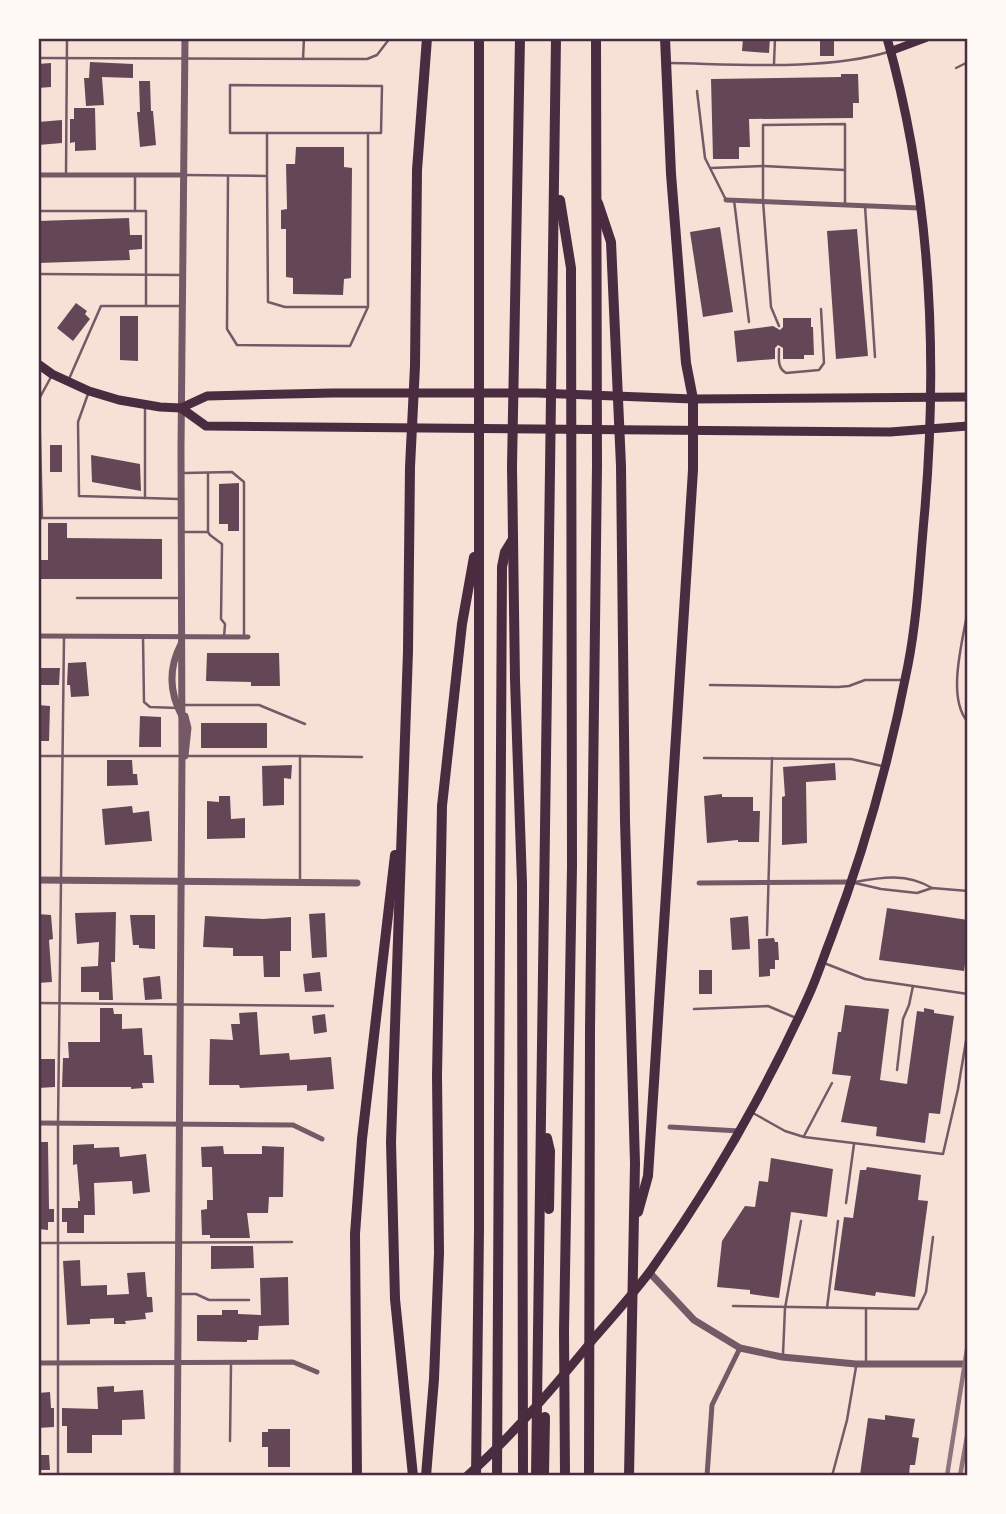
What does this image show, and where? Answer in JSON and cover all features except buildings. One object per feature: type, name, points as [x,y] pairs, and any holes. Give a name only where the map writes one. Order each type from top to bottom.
[{"type":"highway","points":[[413,1475],[395,1300],[391,1142],[404,772],[417,170],[427,38]]},
{"type":"highway","points":[[477,1475],[479,38]]},
{"type":"highway","points":[[520,38],[512,466],[522,883],[523,1475]]},
{"type":"highway","points":[[544,1475],[541,1441],[550,1151],[543,1125],[556,38]]},
{"type":"highway","points":[[590,1475],[590,1029],[597,465],[596,38]]},
{"type":"highway","points":[[634,1224],[648,1176],[693,470],[693,399],[686,363],[674,214],[665,38]]},
{"type":"highway","points":[[556,169],[571,268],[572,866],[564,1331],[565,1475]]},
{"type":"highway","points":[[595,194],[611,242],[621,466],[634,1224],[629,1475]]},
{"type":"highway","points":[[426,1475],[434,1379],[439,1253],[438,1076],[442,806],[462,624],[479,530]]},
{"type":"highway","points":[[497,1475],[502,567],[505,552],[513,539]]},
{"type":"highway","points":[[357,1475],[355,1234],[362,1139],[404,772]]},
{"type":"highway","points":[[536,1475],[541,1441]]},
{"type":"main road","points":[[467,1475],[543,1400],[649,1272],[716,1172],[797,1019],[864,847],[905,680],[916,614],[931,396],[927,272],[912,149],[897,72],[887,38]]},
{"type":"main road","points":[[891,51],[926,38]]},
{"type":"main road","points":[[38,364],[52,374],[89,391],[145,406],[181,408],[207,396],[414,392],[693,399],[968,397]]},
{"type":"main road","points":[[181,408],[206,426],[693,432],[890,432],[968,426]]},
{"type":"street","points":[[177,1475],[180,881],[182,781],[188,729],[171,690],[171,673],[181,640],[185,38]]},
{"type":"street","points":[[38,175],[185,176]]},
{"type":"street","points":[[726,200],[919,208]]},
{"type":"street","points":[[38,636],[181,640],[246,637]]},
{"type":"street","points":[[180,706],[184,756]]},
{"type":"street","points":[[38,880],[357,883]]},
{"type":"street","points":[[699,883],[851,882]]},
{"type":"street","points":[[38,1124],[293,1125],[323,1139]]},
{"type":"street","points":[[670,1127],[738,1131]]},
{"type":"street","points":[[649,1272],[694,1320],[740,1348],[782,1357],[856,1364],[968,1364]]},
{"type":"street","points":[[707,1475],[712,1405],[740,1348]]},
{"type":"street","points":[[38,1363],[293,1362],[317,1372]]},
{"type":"lane","points":[[66,175],[67,38]]},
{"type":"lane","points":[[303,59],[304,38]]},
{"type":"lane","points":[[38,58],[367,59],[377,55],[390,38]]},
{"type":"lane","points":[[774,64],[775,38]]},
{"type":"lane","points":[[666,63],[774,64],[861,60],[891,51]]},
{"type":"lane","points":[[956,68],[968,62]]},
{"type":"lane","points":[[230,85],[382,86],[381,133],[267,133],[230,133],[230,85]]},
{"type":"lane","points":[[697,91],[705,158],[726,200]]},
{"type":"lane","points":[[779,327],[771,307],[763,201],[762,125],[845,124],[845,205]]},
{"type":"lane","points":[[267,133],[268,302],[285,307],[368,307]]},
{"type":"lane","points":[[228,176],[227,329],[237,345],[350,346],[368,307],[368,133]]},
{"type":"lane","points":[[711,168],[763,166],[845,170]]},
{"type":"lane","points":[[135,175],[135,211]]},
{"type":"lane","points":[[185,176],[267,176]]},
{"type":"lane","points":[[734,200],[749,322]]},
{"type":"lane","points":[[865,206],[875,357]]},
{"type":"lane","points":[[38,211],[146,211],[146,306]]},
{"type":"lane","points":[[38,274],[183,275]]},
{"type":"lane","points":[[68,382],[102,306],[183,306]]},
{"type":"lane","points":[[779,349],[779,364],[783,371],[820,370],[824,363],[821,309]]},
{"type":"lane","points":[[52,374],[39,399],[40,518],[181,518]]},
{"type":"lane","points":[[89,391],[78,422],[79,496],[181,499]]},
{"type":"lane","points":[[145,406],[145,498]]},
{"type":"lane","points":[[181,473],[232,472],[244,482],[246,637]]},
{"type":"lane","points":[[208,473],[208,532],[222,544],[221,619],[225,624],[224,637]]},
{"type":"lane","points":[[181,532],[208,532]]},
{"type":"lane","points":[[77,598],[181,598]]},
{"type":"lane","points":[[968,609],[957,695],[959,710],[968,722]]},
{"type":"lane","points":[[58,1475],[58,1124],[64,637]]},
{"type":"lane","points":[[143,637],[144,702],[150,707],[259,705],[305,724]]},
{"type":"lane","points":[[710,685],[838,687],[865,680],[905,680]]},
{"type":"lane","points":[[38,755],[362,757]]},
{"type":"lane","points":[[300,757],[300,882]]},
{"type":"lane","points":[[704,758],[851,759],[885,766]]},
{"type":"lane","points":[[767,935],[772,758]]},
{"type":"lane","points":[[851,882],[891,876],[919,880],[932,888]]},
{"type":"lane","points":[[851,882],[917,893],[932,888],[968,891]]},
{"type":"lane","points":[[821,962],[865,979],[968,994]]},
{"type":"lane","points":[[897,1070],[903,1019],[913,986]]},
{"type":"lane","points":[[38,1003],[333,1006]]},
{"type":"lane","points":[[694,1009],[768,1006],[797,1019]]},
{"type":"lane","points":[[750,1111],[785,1131],[804,1137],[943,1154],[968,1029]]},
{"type":"lane","points":[[804,1137],[832,1083]]},
{"type":"lane","points":[[846,1203],[854,1143]]},
{"type":"lane","points":[[782,1357],[785,1308],[801,1221]]},
{"type":"lane","points":[[827,1308],[838,1222]]},
{"type":"lane","points":[[733,1306],[918,1308],[922,1305],[926,1292],[933,1237]]},
{"type":"lane","points":[[38,1243],[292,1242]]},
{"type":"lane","points":[[178,1294],[195,1294],[209,1300],[249,1300]]},
{"type":"lane","points":[[866,1309],[866,1364]]},
{"type":"lane","points":[[230,1441],[231,1361]]},
{"type":"lane","points":[[832,1475],[847,1420],[856,1364]]},
{"type":"railway","points":[[947,1476],[968,1343]]},
{"type":"railway","points":[[960,1476],[968,1431]]}]
